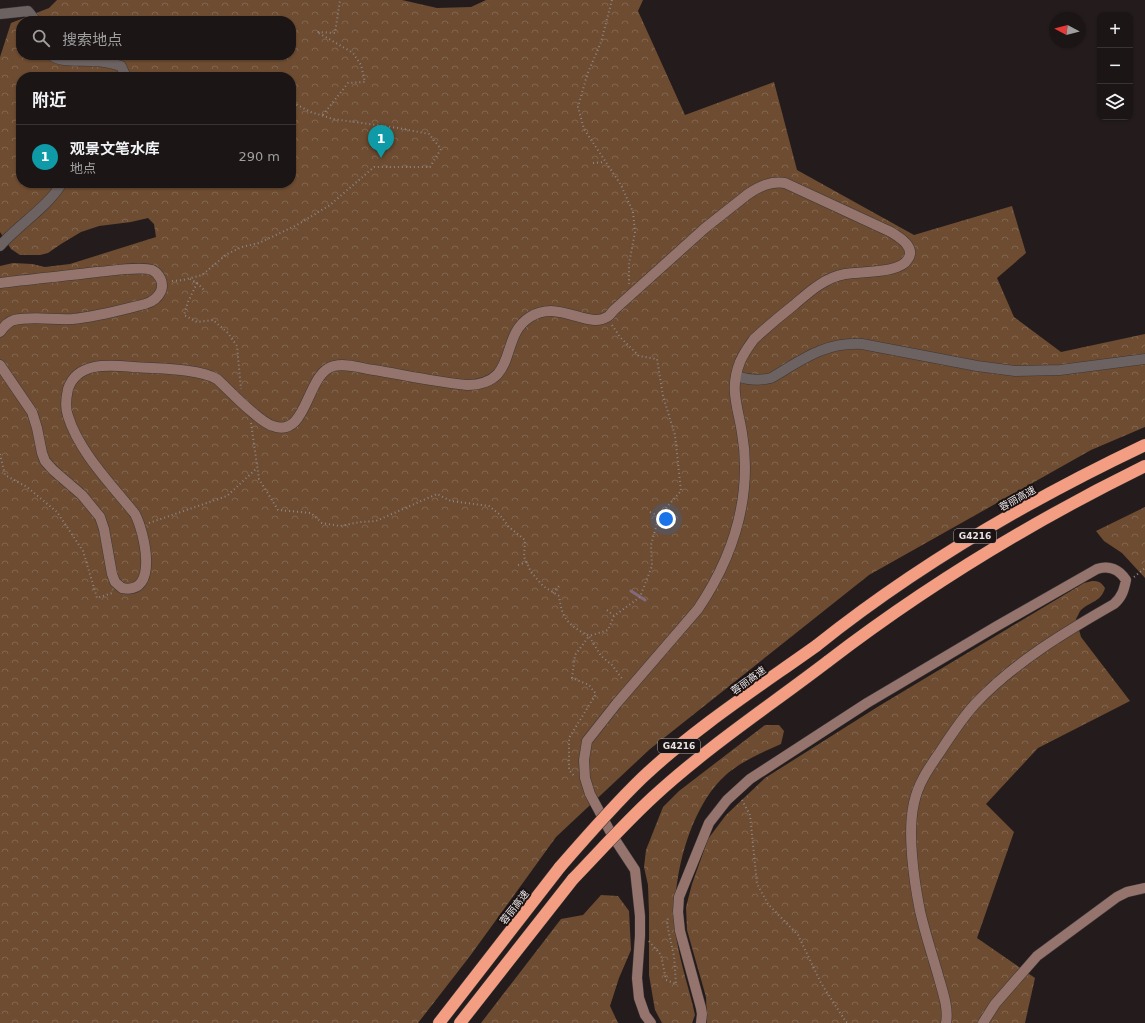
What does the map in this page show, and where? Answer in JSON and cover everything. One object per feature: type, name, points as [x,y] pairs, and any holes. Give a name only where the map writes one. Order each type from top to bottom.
[{"type":"highway","name":"蓉丽高速","points":[[439,1023],[560,867],[594,828],[648,773],[690,737],[816,646],[854,615],[934,561],[1028,506],[1145,445]]},
{"type":"highway","name":"G4216","points":[[460,1023],[573,879],[625,824],[685,769],[721,740],[908,603],[1040,521],[1145,466]]},
{"type":"street","points":[[0,14],[28,11],[32,16]]},
{"type":"street","points":[[66,60],[114,64],[121,66],[124,72]]},
{"type":"street","points":[[0,365],[32,412],[45,460],[53,470],[82,494],[100,518],[104,529],[112,574],[115,582],[118,586],[125,589],[133,588],[136,587],[144,576],[146,549],[140,527],[135,514],[90,458],[75,435],[67,416],[67,392],[72,380],[87,368],[98,366],[121,366],[209,374],[218,379],[262,420],[272,426],[281,428],[293,424],[299,417],[323,372],[335,366],[358,368],[458,384],[476,385],[488,381],[498,374],[504,365],[516,333],[522,324],[537,313],[555,310],[593,320],[600,320],[607,317],[705,228],[754,189],[769,183],[785,183],[891,232],[904,241],[910,256],[906,263],[899,267],[844,274],[821,283],[754,339],[740,362],[734,388],[735,403],[743,438],[745,476],[740,516],[730,549],[716,580],[698,609],[630,687],[587,741],[584,769],[587,786],[612,835],[635,870],[638,893],[640,936],[637,978],[639,998],[645,1015],[651,1023]]},
{"type":"street","points":[[0,246],[19,226],[52,196],[58,188]]},
{"type":"street","points":[[0,283],[121,270],[152,270],[158,274],[162,284],[161,291],[152,302],[102,315],[72,319],[21,319],[12,321],[5,325],[0,332]]},
{"type":"street","points":[[736,376],[749,380],[764,380],[771,378],[817,351],[836,345],[853,344],[862,344],[977,366],[1015,371],[1060,370],[1145,358]]},
{"type":"street","points":[[701,1023],[701,1008],[680,931],[678,912],[679,897],[709,823],[722,806],[750,779],[867,703],[1097,568],[1114,568],[1123,575],[1126,580],[1124,590],[1119,600],[1052,642],[988,692],[955,729],[923,778],[918,790],[912,814],[913,864],[920,911],[944,998],[946,1023]]},
{"type":"street","points":[[983,1023],[995,1004],[1037,956],[1117,897],[1127,892],[1145,888]]},
{"type":"path","points":[[323,116],[348,83],[365,82],[361,65],[354,53],[317,32],[335,32],[340,0]]},
{"type":"path","points":[[612,0],[601,42],[587,75],[578,107],[584,129],[621,186],[633,212],[635,232],[629,264],[628,297]]},
{"type":"path","points":[[158,274],[170,280],[190,279],[202,276],[227,254],[242,247],[259,243],[297,225],[330,205],[374,167],[430,167],[441,149],[429,134],[333,119],[311,112],[296,104]]},
{"type":"path","points":[[593,163],[605,162]]},
{"type":"path","points":[[190,279],[204,291]]},
{"type":"path","points":[[196,283],[184,315],[197,322],[213,320],[228,333],[237,346],[241,389]]},
{"type":"path","points":[[590,794],[569,770],[569,738],[596,694],[589,685],[572,678],[575,655],[589,636],[608,630],[614,616],[640,597],[652,566],[651,546],[659,516],[681,491],[675,435],[663,396],[657,359],[639,356],[620,337],[607,317]]},
{"type":"path","points":[[248,407],[258,479],[278,510],[310,513],[322,523],[340,526],[360,522],[376,521],[437,494],[451,501],[489,506],[499,514],[509,527],[525,540],[524,557],[531,572],[543,586],[558,596],[561,611],[572,627],[589,636],[601,656],[612,665],[621,678],[630,687]]},
{"type":"path","points":[[0,454],[5,475],[27,487],[57,512],[83,551],[97,598],[125,589]]},
{"type":"path","points":[[140,527],[227,496],[257,468]]},
{"type":"path","points":[[650,512],[669,520]]},
{"type":"path","points":[[518,565],[527,562]]},
{"type":"path","points":[[554,593],[560,585]]},
{"type":"path","points":[[607,610],[614,616]]},
{"type":"path","points":[[737,790],[750,815],[757,884],[768,904],[798,935],[821,983],[846,1022],[849,1023]]},
{"type":"path","points":[[640,936],[646,937],[661,955],[666,980],[676,984],[674,956],[667,924],[668,916]]},
{"type":"green space","points":[[57,0],[402,0],[437,8],[471,7],[486,0],[643,0],[638,11],[685,115],[774,82],[797,170],[914,235],[1012,206],[1026,253],[997,278],[1014,317],[1061,352],[1145,334],[1145,427],[1091,450],[869,575],[650,749],[556,837],[470,956],[418,1023],[0,1023],[0,266],[13,263],[32,264],[45,267],[70,264],[156,237],[154,224],[148,218],[131,222],[99,226],[81,232],[48,253],[40,255],[20,255],[11,249],[0,232],[0,57],[11,23],[16,21],[16,60],[296,60],[296,16],[29,16],[49,8]]},
{"type":"green space","points":[[1145,507],[1145,578],[1122,553],[1104,541],[1096,531]]},
{"type":"green space","points":[[1092,581],[1100,582],[1105,588],[1101,596],[1081,610],[1076,619],[1081,637],[1130,701],[1038,748],[986,804],[1014,832],[977,938],[1035,978],[1025,1023],[707,1023],[706,997],[687,930],[686,907],[692,884],[708,839],[726,815],[765,778],[879,706],[1084,583]]},
{"type":"green space","points":[[765,725],[779,725],[784,731],[781,744],[747,760],[728,773],[714,788],[701,807],[691,828],[678,875],[675,898],[675,921],[677,941],[695,1015],[692,1023],[662,1023],[655,1010],[649,975],[648,885],[644,867],[646,850],[663,807],[679,791]]},
{"type":"green space","points":[[601,895],[618,896],[629,911],[631,950],[619,978],[610,1006],[618,1023],[481,1023],[561,919],[583,915]]},
{"type":"waterway","points":[[631,591],[645,600]]},
{"type":"place","name":"观景文笔水库","points":[[381,158]]}]
